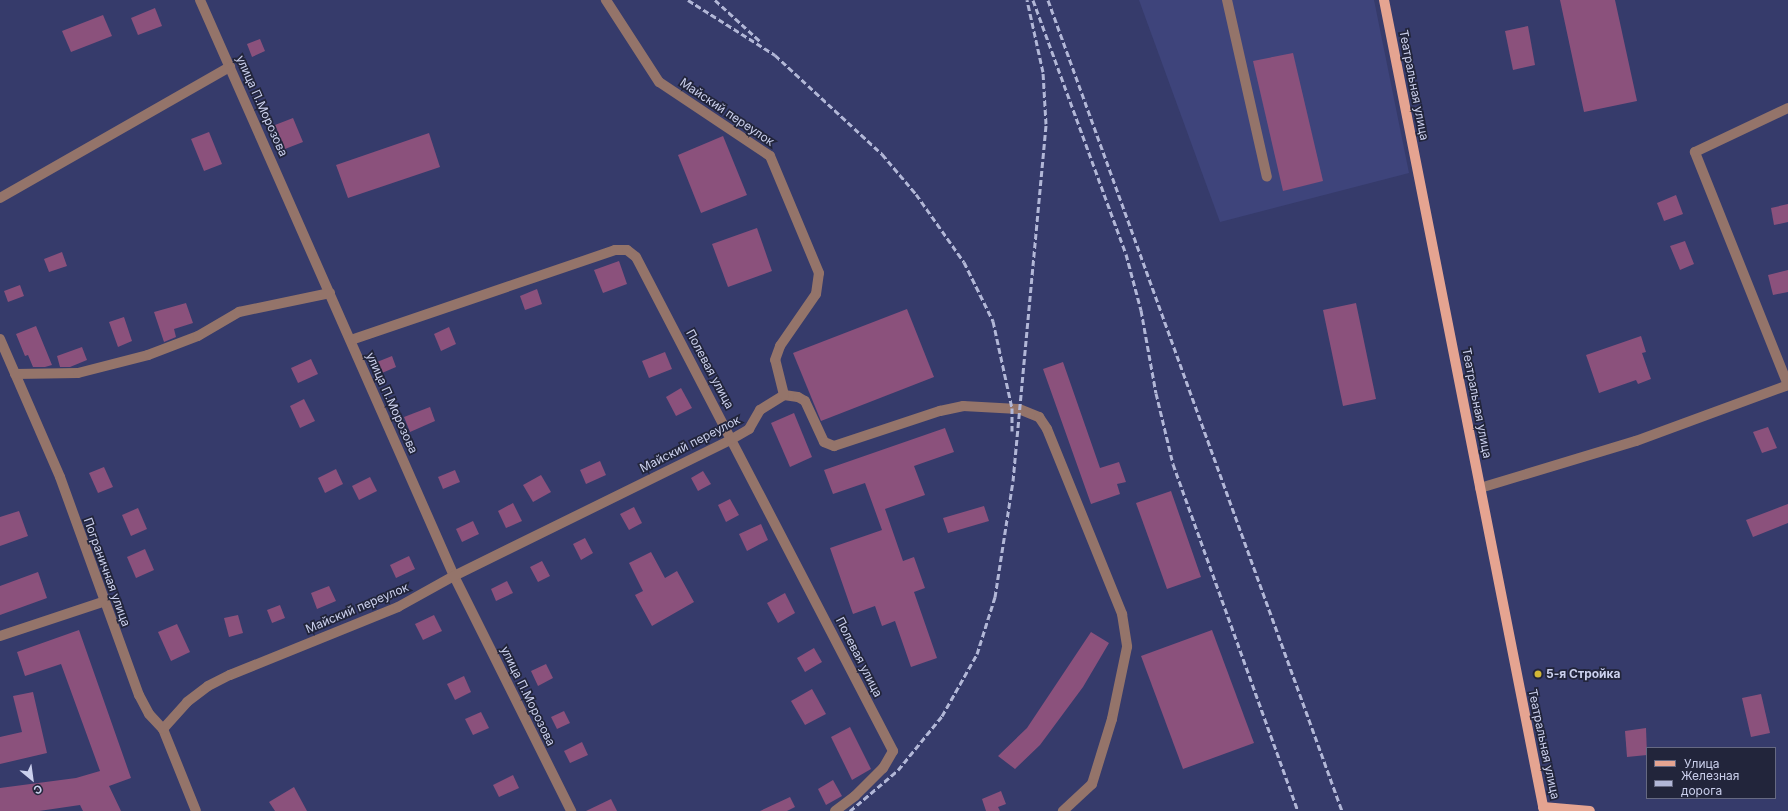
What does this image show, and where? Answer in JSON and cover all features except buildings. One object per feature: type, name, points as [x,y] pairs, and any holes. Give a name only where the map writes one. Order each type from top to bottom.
[{"type":"main road","name":"Театральная улица","points":[[1384,0],[1544,809]]},
{"type":"main road","points":[[1544,809],[1590,811]]},
{"type":"street","name":"улица П.Морозова","points":[[200,0],[454,576],[571,811]]},
{"type":"street","name":"Майский переулок","points":[[163,729],[187,702],[230,675],[398,607],[454,576],[732,439],[749,429],[760,410],[784,395],[775,360],[780,346],[816,294],[819,273],[770,156],[659,82],[606,0]]},
{"type":"street","points":[[1227,0],[1267,177]]},
{"type":"street","points":[[0,198],[230,67]]},
{"type":"street","points":[[1480,488],[1636,441],[1788,384],[1696,152],[1788,108]]},
{"type":"street","name":"Полевая улица","points":[[351,340],[608,253],[627,250],[636,257],[893,751],[883,768],[855,796],[835,811]]},
{"type":"street","points":[[16,374],[78,373],[148,355],[198,336],[239,312],[330,293]]},
{"type":"street","name":"Пограничная улица","points":[[0,339],[60,478],[139,695],[149,714],[163,729],[196,811]]},
{"type":"street","points":[[784,395],[798,397],[805,401],[824,442],[834,446],[940,411],[963,406],[1003,407],[1028,411],[1039,417],[1047,429],[1122,614],[1127,647],[1112,719],[1092,784],[1063,811]]},
{"type":"street","points":[[0,636],[104,602]]},
{"type":"shaded area","points":[[1139,0],[1374,0],[1409,173],[1220,222]]},
{"type":"railway","points":[[688,0],[775,55],[882,154],[916,194],[964,262],[993,321],[1012,408],[1012,431]]},
{"type":"railway","points":[[715,0],[761,42]]},
{"type":"railway","points":[[850,811],[898,770],[942,716],[977,654],[995,597],[1013,481],[1046,124],[1043,72],[1027,0]]},
{"type":"railway","points":[[1033,0],[1126,254],[1141,310],[1156,393],[1173,464],[1298,811]]},
{"type":"railway","points":[[1048,0],[1342,811]]},
{"type":"place","name":"5-я Стройка","points":[[1538,674]]}]
